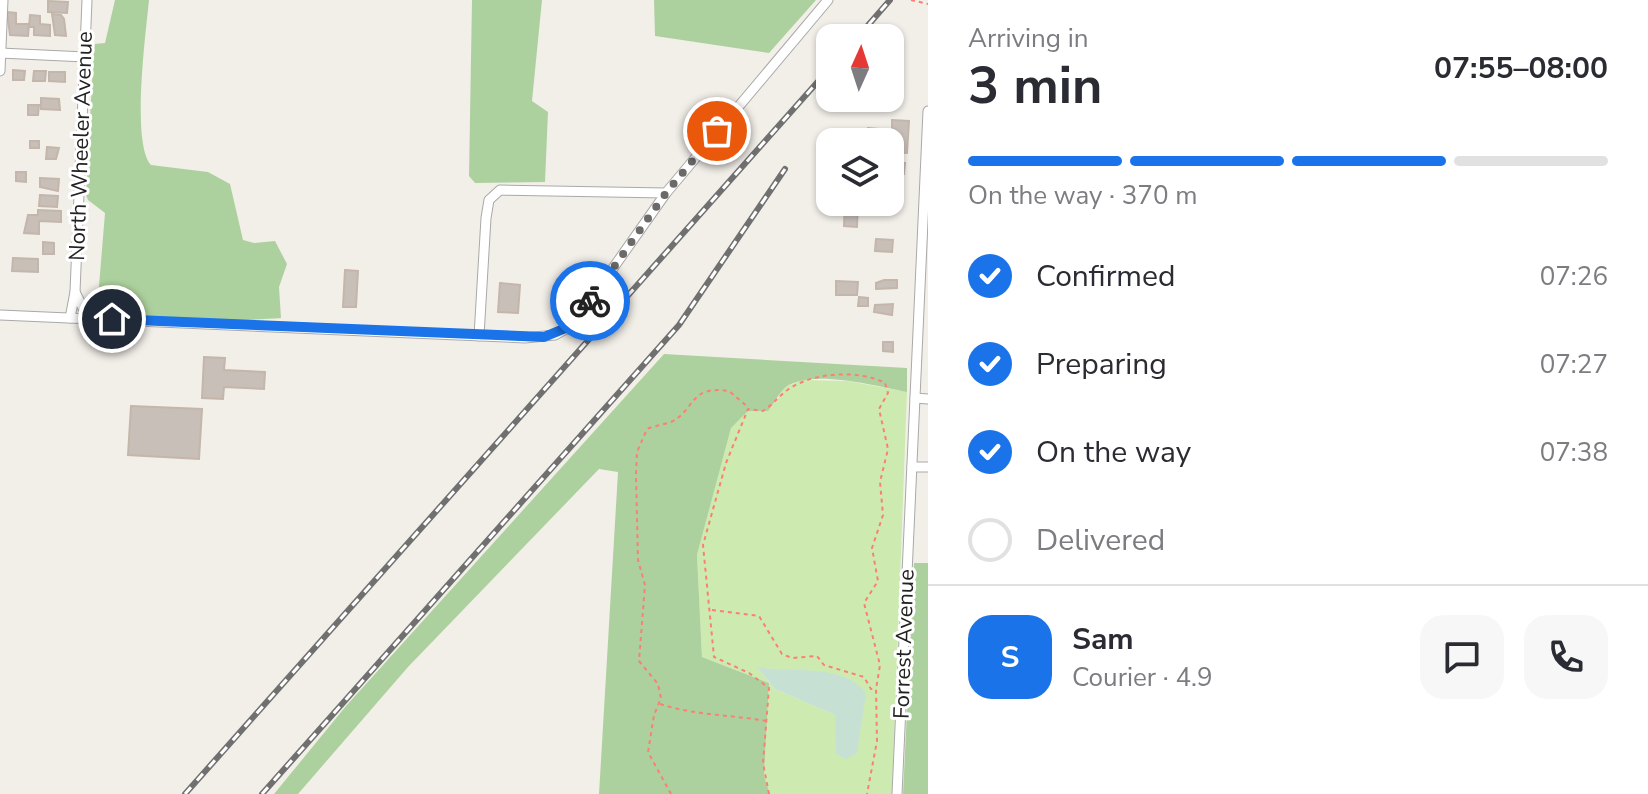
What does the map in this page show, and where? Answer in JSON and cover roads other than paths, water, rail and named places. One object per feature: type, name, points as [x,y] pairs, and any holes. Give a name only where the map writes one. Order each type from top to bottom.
[{"type":"street","points":[[0,71],[3,0]]},
{"type":"street","name":"North Wheeler Avenue","points":[[70,318],[75,292],[87,0]]},
{"type":"street","points":[[0,315],[479,336],[544,337],[564,331],[573,325],[666,193],[828,0]]},
{"type":"street","points":[[0,53],[85,57]]},
{"type":"street","name":"Forrest Avenue","points":[[897,794],[915,398],[922,356],[928,111]]},
{"type":"street","points":[[479,336],[486,218],[489,200],[500,190],[666,193]]},
{"type":"street","name":"North Wheeler Avenue","points":[[75,292],[88,318]]},
{"type":"street","points":[[915,398],[928,399]]},
{"type":"street","points":[[912,467],[928,467]]},
{"type":"railway","points":[[869,24],[890,0]]},
{"type":"railway","points":[[185,794],[816,84]]},
{"type":"railway","points":[[262,794],[679,325],[785,169]]}]
